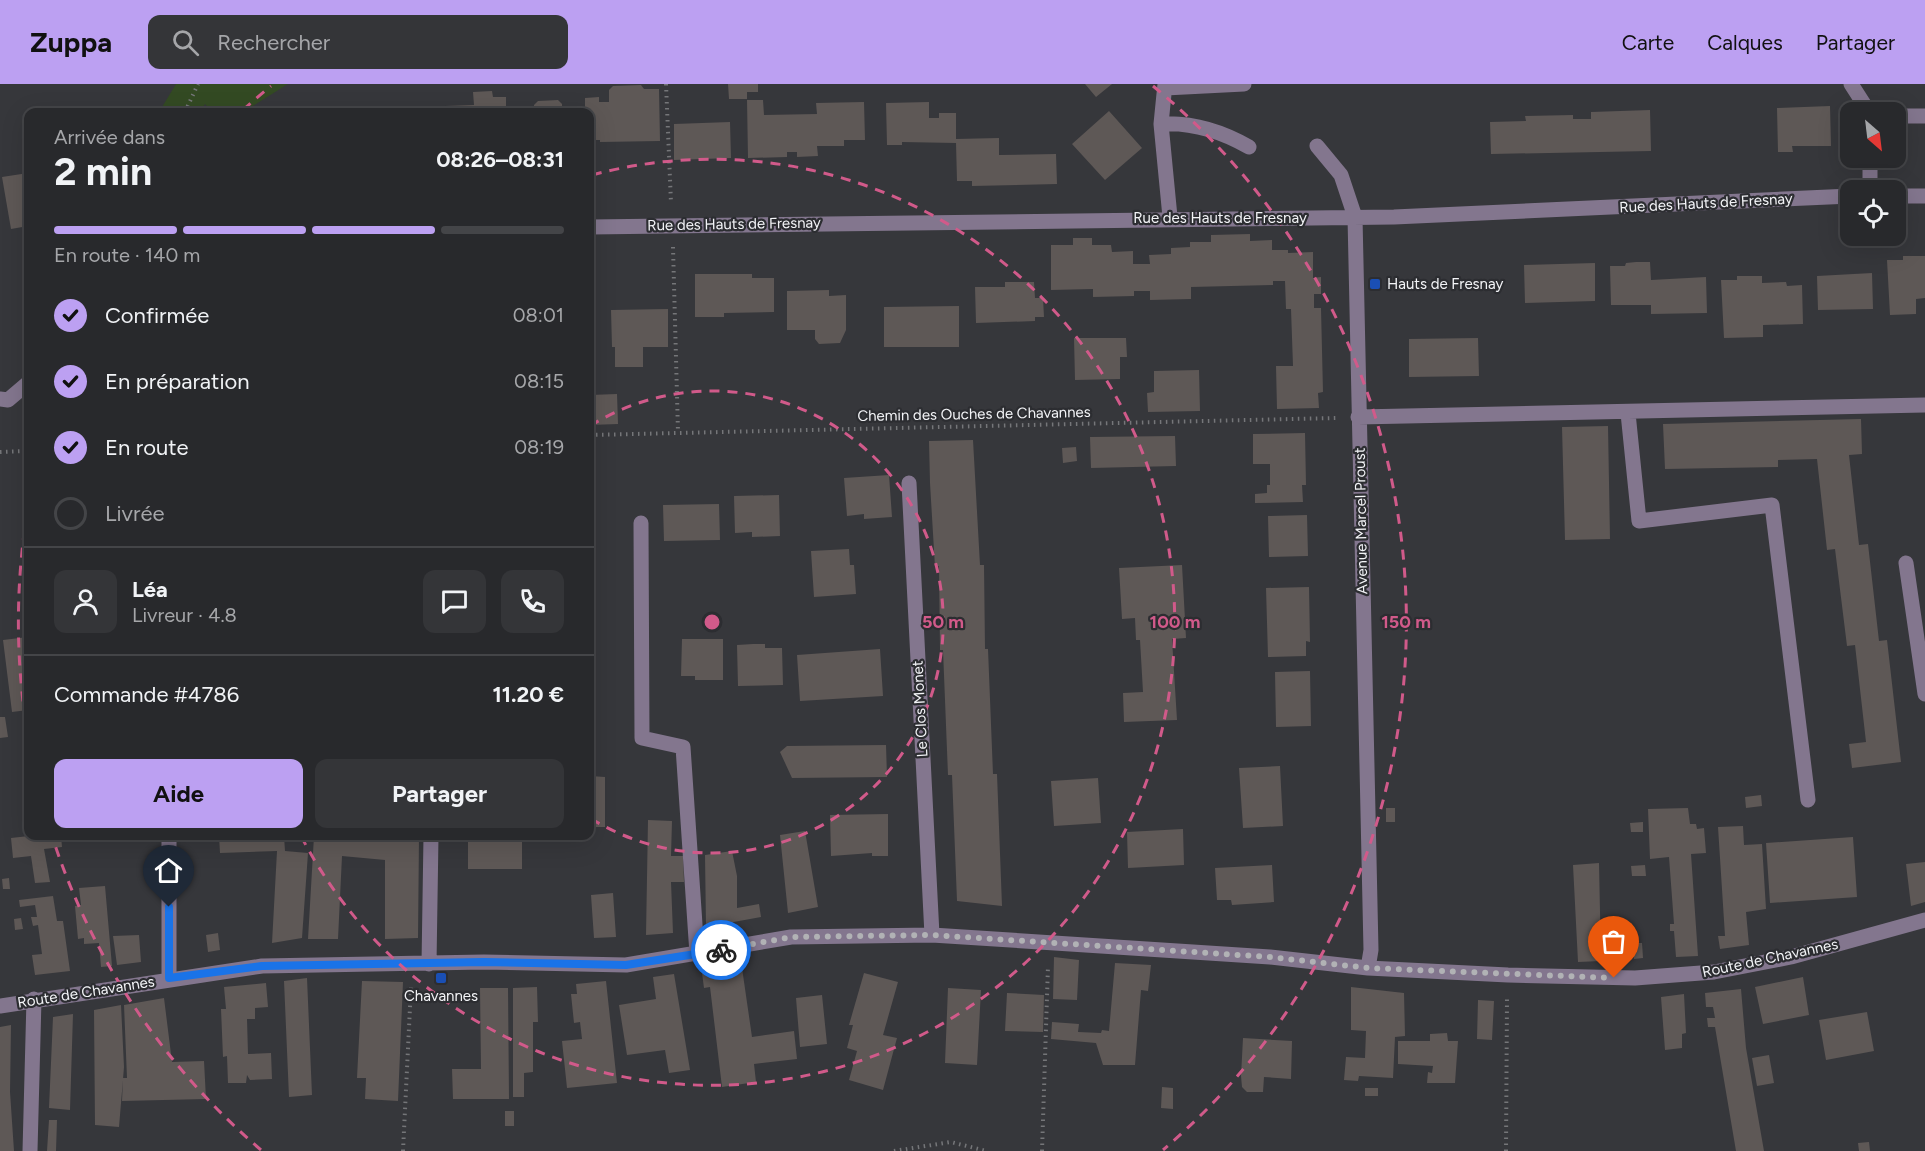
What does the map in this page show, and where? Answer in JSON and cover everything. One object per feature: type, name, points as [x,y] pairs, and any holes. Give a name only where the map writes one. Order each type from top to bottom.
[{"type":"street","points":[[1170,217],[1161,124],[1165,86],[1244,84]]},
{"type":"street","points":[[1851,84],[1863,102]]},
{"type":"street","points":[[1906,116],[1925,116]]},
{"type":"street","points":[[1161,124],[1182,123],[1224,133],[1249,147]]},
{"type":"street","name":"Avenue Marcel Proust","points":[[1317,146],[1341,175],[1355,218],[1371,950],[1368,968]]},
{"type":"street","name":"Rue des Hauts de Fresnay","points":[[594,227],[1170,217],[1355,218],[1840,196]]},
{"type":"street","points":[[1906,196],[1925,196]]},
{"type":"street","points":[[0,399],[8,400],[24,386]]},
{"type":"street","points":[[1358,417],[1925,405]]},
{"type":"street","points":[[1628,413],[1639,521],[1773,505],[1808,800]]},
{"type":"street","name":"Le Clos Monet","points":[[909,483],[932,935]]},
{"type":"street","points":[[641,524],[642,738],[683,747],[697,954]]},
{"type":"street","points":[[1906,563],[1925,694]]},
{"type":"street","points":[[169,840],[169,978]]},
{"type":"street","points":[[429,964],[431,840]]},
{"type":"street","name":"Route de Chavannes","points":[[0,1006],[169,978],[262,966],[626,965],[791,937],[932,935],[1048,945],[1270,957],[1368,968],[1635,978],[1714,972],[1791,957],[1925,920]]},
{"type":"street","points":[[30,1151],[34,999]]},
{"type":"path","points":[[187,108],[198,84]]},
{"type":"path","points":[[666,84],[678,432]]},
{"type":"path","name":"Chemin des Ouches de Chavannes","points":[[594,435],[1358,417]]},
{"type":"path","points":[[0,452],[24,451]]},
{"type":"path","points":[[1042,1151],[1048,945]]},
{"type":"path","points":[[403,1151],[412,964]]},
{"type":"path","points":[[1506,1151],[1508,975]]},
{"type":"path","points":[[894,1151],[951,1142],[986,1151]]},
{"type":"green space","points":[[176,84],[288,84],[249,108],[208,108],[205,104],[202,108],[161,108]]},
{"type":"building","points":[[728,84],[758,84],[758,92],[747,92],[747,99],[729,99]]},
{"type":"building","points":[[1085,84],[1112,84],[1096,97]]},
{"type":"building","points":[[641,85],[644,89],[659,89],[660,141],[600,142],[600,140],[594,140],[594,108],[585,108],[585,98],[599,97],[599,102],[609,102],[609,90],[613,86]]},
{"type":"building","points":[[492,91],[493,97],[506,97],[506,108],[417,108],[474,105],[473,92]]},
{"type":"building","points":[[558,100],[562,108],[534,108],[538,101]]},
{"type":"building","points":[[747,100],[763,100],[764,115],[817,114],[816,103],[864,102],[865,140],[844,140],[844,146],[817,146],[818,156],[797,157],[797,152],[787,152],[787,157],[748,158]]},
{"type":"building","points":[[929,102],[929,118],[939,118],[939,113],[956,113],[956,139],[999,138],[999,155],[1056,154],[1057,184],[972,186],[972,181],[957,181],[956,143],[902,142],[902,145],[887,145],[886,103]]},
{"type":"building","points":[[1830,106],[1831,146],[1792,146],[1793,152],[1778,152],[1777,108]]},
{"type":"building","points":[[1650,110],[1651,151],[1491,154],[1490,122],[1526,121],[1525,116],[1573,115],[1573,119],[1591,119],[1591,112]]},
{"type":"building","points":[[1109,111],[1142,148],[1105,180],[1072,144]]},
{"type":"building","points":[[730,122],[731,158],[674,160],[674,124]]},
{"type":"building","points":[[24,174],[24,227],[11,229],[2,177]]},
{"type":"building","points":[[1250,234],[1250,241],[1272,240],[1272,250],[1288,250],[1288,253],[1313,252],[1313,278],[1321,277],[1321,294],[1314,294],[1314,308],[1321,308],[1323,392],[1318,393],[1319,408],[1277,409],[1276,366],[1293,366],[1291,309],[1286,309],[1285,281],[1273,281],[1273,285],[1191,287],[1191,299],[1150,300],[1150,291],[1134,291],[1134,296],[1093,297],[1093,289],[1051,290],[1051,245],[1073,245],[1073,238],[1092,238],[1092,245],[1111,245],[1112,252],[1133,251],[1133,264],[1150,264],[1149,255],[1171,254],[1171,248],[1190,247],[1190,242],[1211,242],[1211,235]]},
{"type":"building","points":[[1903,256],[1925,256],[1925,298],[1916,299],[1916,314],[1890,315],[1887,260],[1903,260]]},
{"type":"building","points":[[1650,262],[1651,280],[1706,277],[1707,313],[1651,314],[1651,305],[1611,305],[1610,266],[1625,266],[1626,263]]},
{"type":"building","points":[[1595,263],[1595,301],[1525,303],[1524,265]]},
{"type":"building","points":[[1872,273],[1873,309],[1818,310],[1817,276]]},
{"type":"building","points":[[695,274],[752,274],[752,278],[774,278],[774,312],[724,313],[724,317],[695,317]]},
{"type":"building","points":[[1737,276],[1762,276],[1762,283],[1786,282],[1787,286],[1802,285],[1803,324],[1763,325],[1763,337],[1724,338],[1721,280],[1737,280]]},
{"type":"building","points":[[1005,282],[1034,282],[1035,298],[1043,298],[1044,317],[1035,317],[1035,321],[976,323],[975,287],[1005,287]]},
{"type":"building","points":[[829,290],[829,296],[846,295],[846,330],[840,343],[819,344],[815,339],[815,330],[787,330],[787,291]]},
{"type":"building","points":[[959,306],[959,347],[884,347],[884,307]]},
{"type":"building","points":[[668,309],[668,347],[643,347],[643,367],[615,367],[611,310]]},
{"type":"building","points":[[1074,338],[1126,338],[1127,357],[1120,357],[1120,379],[1075,380]]},
{"type":"building","points":[[1478,338],[1479,376],[1409,377],[1409,339]]},
{"type":"building","points":[[1199,370],[1200,411],[1148,412],[1147,393],[1154,392],[1154,371]]},
{"type":"building","points":[[617,394],[618,424],[594,425],[594,395]]},
{"type":"building","points":[[1861,419],[1862,454],[1849,455],[1859,545],[1868,544],[1879,641],[1887,640],[1901,762],[1852,768],[1849,744],[1866,742],[1855,645],[1847,646],[1835,549],[1827,550],[1817,459],[1778,460],[1778,467],[1665,469],[1663,424]]},
{"type":"building","points":[[1608,426],[1610,539],[1565,540],[1562,427]]},
{"type":"building","points":[[1305,433],[1306,485],[1302,485],[1303,502],[1255,503],[1255,494],[1267,493],[1267,485],[1270,485],[1270,464],[1253,464],[1253,434]]},
{"type":"building","points":[[1175,436],[1176,466],[1091,468],[1090,437]]},
{"type":"building","points":[[973,440],[980,565],[984,565],[985,649],[988,649],[993,774],[997,774],[1002,906],[957,901],[952,775],[948,775],[943,650],[940,650],[939,566],[935,567],[929,441]]},
{"type":"building","points":[[1076,447],[1077,461],[1063,463],[1062,448]]},
{"type":"building","points":[[889,475],[892,517],[864,519],[864,514],[847,516],[844,478]]},
{"type":"building","points":[[779,495],[780,536],[752,537],[752,532],[735,533],[734,496]]},
{"type":"building","points":[[719,504],[720,540],[664,541],[663,505]]},
{"type":"building","points":[[1307,515],[1308,556],[1269,557],[1268,516]]},
{"type":"building","points":[[849,549],[850,565],[854,565],[856,594],[814,597],[811,551]]},
{"type":"building","points":[[1182,565],[1186,638],[1172,639],[1177,720],[1124,722],[1123,693],[1143,692],[1140,640],[1136,640],[1135,618],[1122,619],[1119,568]]},
{"type":"building","points":[[1309,587],[1310,642],[1306,641],[1306,656],[1268,657],[1266,588]]},
{"type":"building","points":[[24,637],[24,710],[12,712],[3,640]]},
{"type":"building","points":[[682,639],[723,639],[723,680],[695,680],[695,676],[681,676]]},
{"type":"building","points":[[765,644],[765,648],[782,648],[783,685],[738,686],[737,645]]},
{"type":"building","points":[[880,649],[883,696],[800,701],[797,655]]},
{"type":"building","points":[[1310,671],[1311,726],[1276,727],[1275,672]]},
{"type":"building","points":[[0,717],[5,717],[8,737],[0,738]]},
{"type":"building","points":[[886,745],[887,777],[792,778],[780,752],[787,746]]},
{"type":"building","points":[[1280,766],[1283,826],[1243,828],[1239,768]]},
{"type":"building","points":[[594,776],[605,777],[605,827],[594,827]]},
{"type":"building","points":[[1098,778],[1101,823],[1054,826],[1051,781]]},
{"type":"building","points":[[1761,795],[1762,806],[1746,808],[1745,797]]},
{"type":"building","points":[[1386,808],[1395,808],[1395,822],[1386,822]]},
{"type":"building","points":[[1688,808],[1690,824],[1696,824],[1697,829],[1704,828],[1706,853],[1691,854],[1698,956],[1676,957],[1674,931],[1670,931],[1670,924],[1674,924],[1669,857],[1650,859],[1648,809]]},
{"type":"building","points":[[888,814],[888,856],[872,856],[872,853],[831,856],[830,815]]},
{"type":"building","points":[[648,820],[672,821],[671,856],[683,856],[684,882],[671,882],[673,933],[646,935]]},
{"type":"building","points":[[1643,822],[1643,832],[1631,832],[1630,823]]},
{"type":"building","points":[[1743,826],[1744,845],[1762,844],[1766,909],[1746,912],[1749,945],[1720,949],[1718,936],[1725,936],[1718,827]]},
{"type":"building","points":[[1183,829],[1184,865],[1128,868],[1127,832]]},
{"type":"building","points":[[805,831],[818,907],[788,913],[780,835]]},
{"type":"building","points":[[24,837],[24,840],[61,840],[62,847],[44,849],[50,882],[35,883],[31,856],[13,858],[11,838]]},
{"type":"building","points":[[1853,837],[1857,897],[1770,903],[1766,843]]},
{"type":"building","points":[[219,840],[284,840],[285,851],[308,853],[302,938],[272,943],[277,851],[220,853]]},
{"type":"building","points":[[314,840],[419,840],[418,938],[385,939],[385,860],[342,856],[338,939],[308,939]]},
{"type":"building","points":[[468,840],[522,840],[522,869],[468,869]]},
{"type":"building","points":[[732,851],[737,876],[737,908],[759,904],[761,917],[706,927],[705,855]]},
{"type":"building","points":[[1925,862],[1925,902],[1911,906],[1906,864]]},
{"type":"building","points":[[1599,863],[1601,961],[1578,962],[1573,865]]},
{"type":"building","points":[[1272,865],[1274,902],[1232,905],[1231,900],[1217,900],[1215,868]]},
{"type":"building","points":[[1645,865],[1646,876],[1632,876],[1631,866]]},
{"type":"building","points":[[9,878],[10,889],[3,889],[2,879]]},
{"type":"building","points":[[105,886],[112,966],[101,967],[99,943],[84,944],[84,938],[78,939],[75,906],[81,905],[79,888]]},
{"type":"building","points":[[613,893],[616,937],[594,938],[591,895]]},
{"type":"building","points":[[53,896],[57,921],[63,921],[70,971],[35,975],[32,955],[42,954],[38,925],[33,926],[31,917],[37,917],[35,905],[20,907],[19,900]]},
{"type":"building","points":[[21,918],[23,929],[15,930],[14,919]]},
{"type":"building","points":[[218,933],[220,950],[208,952],[206,935]]},
{"type":"building","points":[[139,935],[141,962],[117,965],[113,936]]},
{"type":"building","points":[[1634,943],[1642,943],[1643,958],[1634,959]]},
{"type":"building","points":[[1054,957],[1079,960],[1077,1000],[1053,999]]},
{"type":"building","points":[[741,961],[752,1037],[794,1031],[797,1059],[754,1064],[756,1082],[722,1087],[710,987],[704,988],[702,973],[708,972],[707,968]]},
{"type":"building","points":[[1115,963],[1151,965],[1148,991],[1141,990],[1135,1065],[1103,1065],[1096,1043],[1051,1039],[1052,1022],[1079,1024],[1078,1032],[1109,1031]]},
{"type":"building","points":[[864,973],[898,982],[883,1035],[897,1038],[883,1090],[849,1080],[857,1051],[847,1048],[853,1025],[849,1025]]},
{"type":"building","points":[[674,974],[690,1070],[669,1073],[665,1050],[627,1055],[619,1005],[656,999],[653,977]]},
{"type":"building","points":[[1803,977],[1809,1015],[1763,1024],[1755,987]]},
{"type":"building","points":[[307,978],[312,1095],[289,1097],[284,981]]},
{"type":"building","points":[[362,981],[403,982],[398,1101],[365,1099],[366,1078],[357,1078]]},
{"type":"building","points":[[606,981],[617,1083],[567,1088],[562,1041],[582,1039],[580,1022],[574,1023],[571,994],[577,994],[576,984]]},
{"type":"building","points":[[266,983],[268,1007],[255,1008],[255,1019],[247,1019],[248,1054],[271,1053],[272,1079],[250,1080],[247,1075],[246,1083],[228,1083],[227,1056],[223,1057],[221,1009],[226,1009],[224,987]]},
{"type":"building","points":[[537,987],[538,1022],[533,1022],[533,1072],[524,1073],[524,1097],[513,1097],[513,988]]},
{"type":"building","points":[[1351,987],[1404,993],[1405,1036],[1395,1037],[1393,1078],[1359,1076],[1358,1081],[1344,1080],[1346,1057],[1365,1058],[1366,1031],[1351,1030]]},
{"type":"building","points":[[480,988],[508,988],[509,1099],[453,1099],[452,1069],[481,1069]]},
{"type":"building","points":[[948,988],[981,990],[977,1065],[945,1063]]},
{"type":"building","points":[[1741,989],[1746,1048],[1764,1151],[1736,1151],[1715,1027],[1708,1027],[1707,1018],[1715,1018],[1713,1007],[1706,1007],[1705,993]]},
{"type":"building","points":[[1007,993],[1044,995],[1043,1032],[1005,1031]]},
{"type":"building","points":[[1684,994],[1686,1033],[1682,1034],[1682,1048],[1665,1050],[1661,997]]},
{"type":"building","points":[[822,995],[827,1044],[800,1047],[796,998]]},
{"type":"building","points":[[164,998],[172,1062],[204,1061],[206,1099],[122,1101],[123,1078],[127,1078],[124,1005]]},
{"type":"building","points":[[1478,1000],[1494,1001],[1492,1040],[1477,1039]]},
{"type":"building","points":[[121,1005],[124,1067],[119,1127],[95,1125],[94,1010]]},
{"type":"building","points":[[1867,1012],[1874,1051],[1826,1060],[1819,1020]]},
{"type":"building","points":[[73,1014],[70,1110],[49,1108],[53,1017]]},
{"type":"building","points":[[11,1025],[10,1092],[14,1151],[0,1151],[0,1027]]},
{"type":"building","points":[[1447,1033],[1448,1041],[1458,1041],[1455,1083],[1427,1083],[1428,1072],[1432,1073],[1433,1066],[1398,1064],[1398,1041],[1430,1041],[1430,1034]]},
{"type":"building","points":[[1243,1038],[1292,1041],[1291,1079],[1264,1077],[1263,1092],[1247,1092],[1242,1087],[1241,1076]]},
{"type":"building","points":[[1769,1055],[1774,1083],[1757,1086],[1752,1058]]},
{"type":"building","points":[[1162,1087],[1173,1088],[1173,1109],[1161,1108]]},
{"type":"building","points":[[1365,1088],[1378,1088],[1378,1096],[1365,1096]]},
{"type":"building","points":[[505,1111],[514,1111],[514,1126],[505,1126]]},
{"type":"building","points":[[49,1120],[57,1120],[56,1151],[47,1151]]},
{"type":"building","points":[[1869,1142],[1870,1151],[1859,1151],[1858,1143]]},
{"type":"way so far","points":[[721,950],[791,937],[932,935],[1048,945],[1270,957],[1368,968],[1614,978]]},
{"type":"place","name":"Hauts de Fresnay","points":[[1375,284]]},
{"type":"place","name":"Chavannes","points":[[441,978]]},
{"type":"route","points":[[169,907],[169,978],[262,966],[484,962],[626,965],[721,950]]}]
